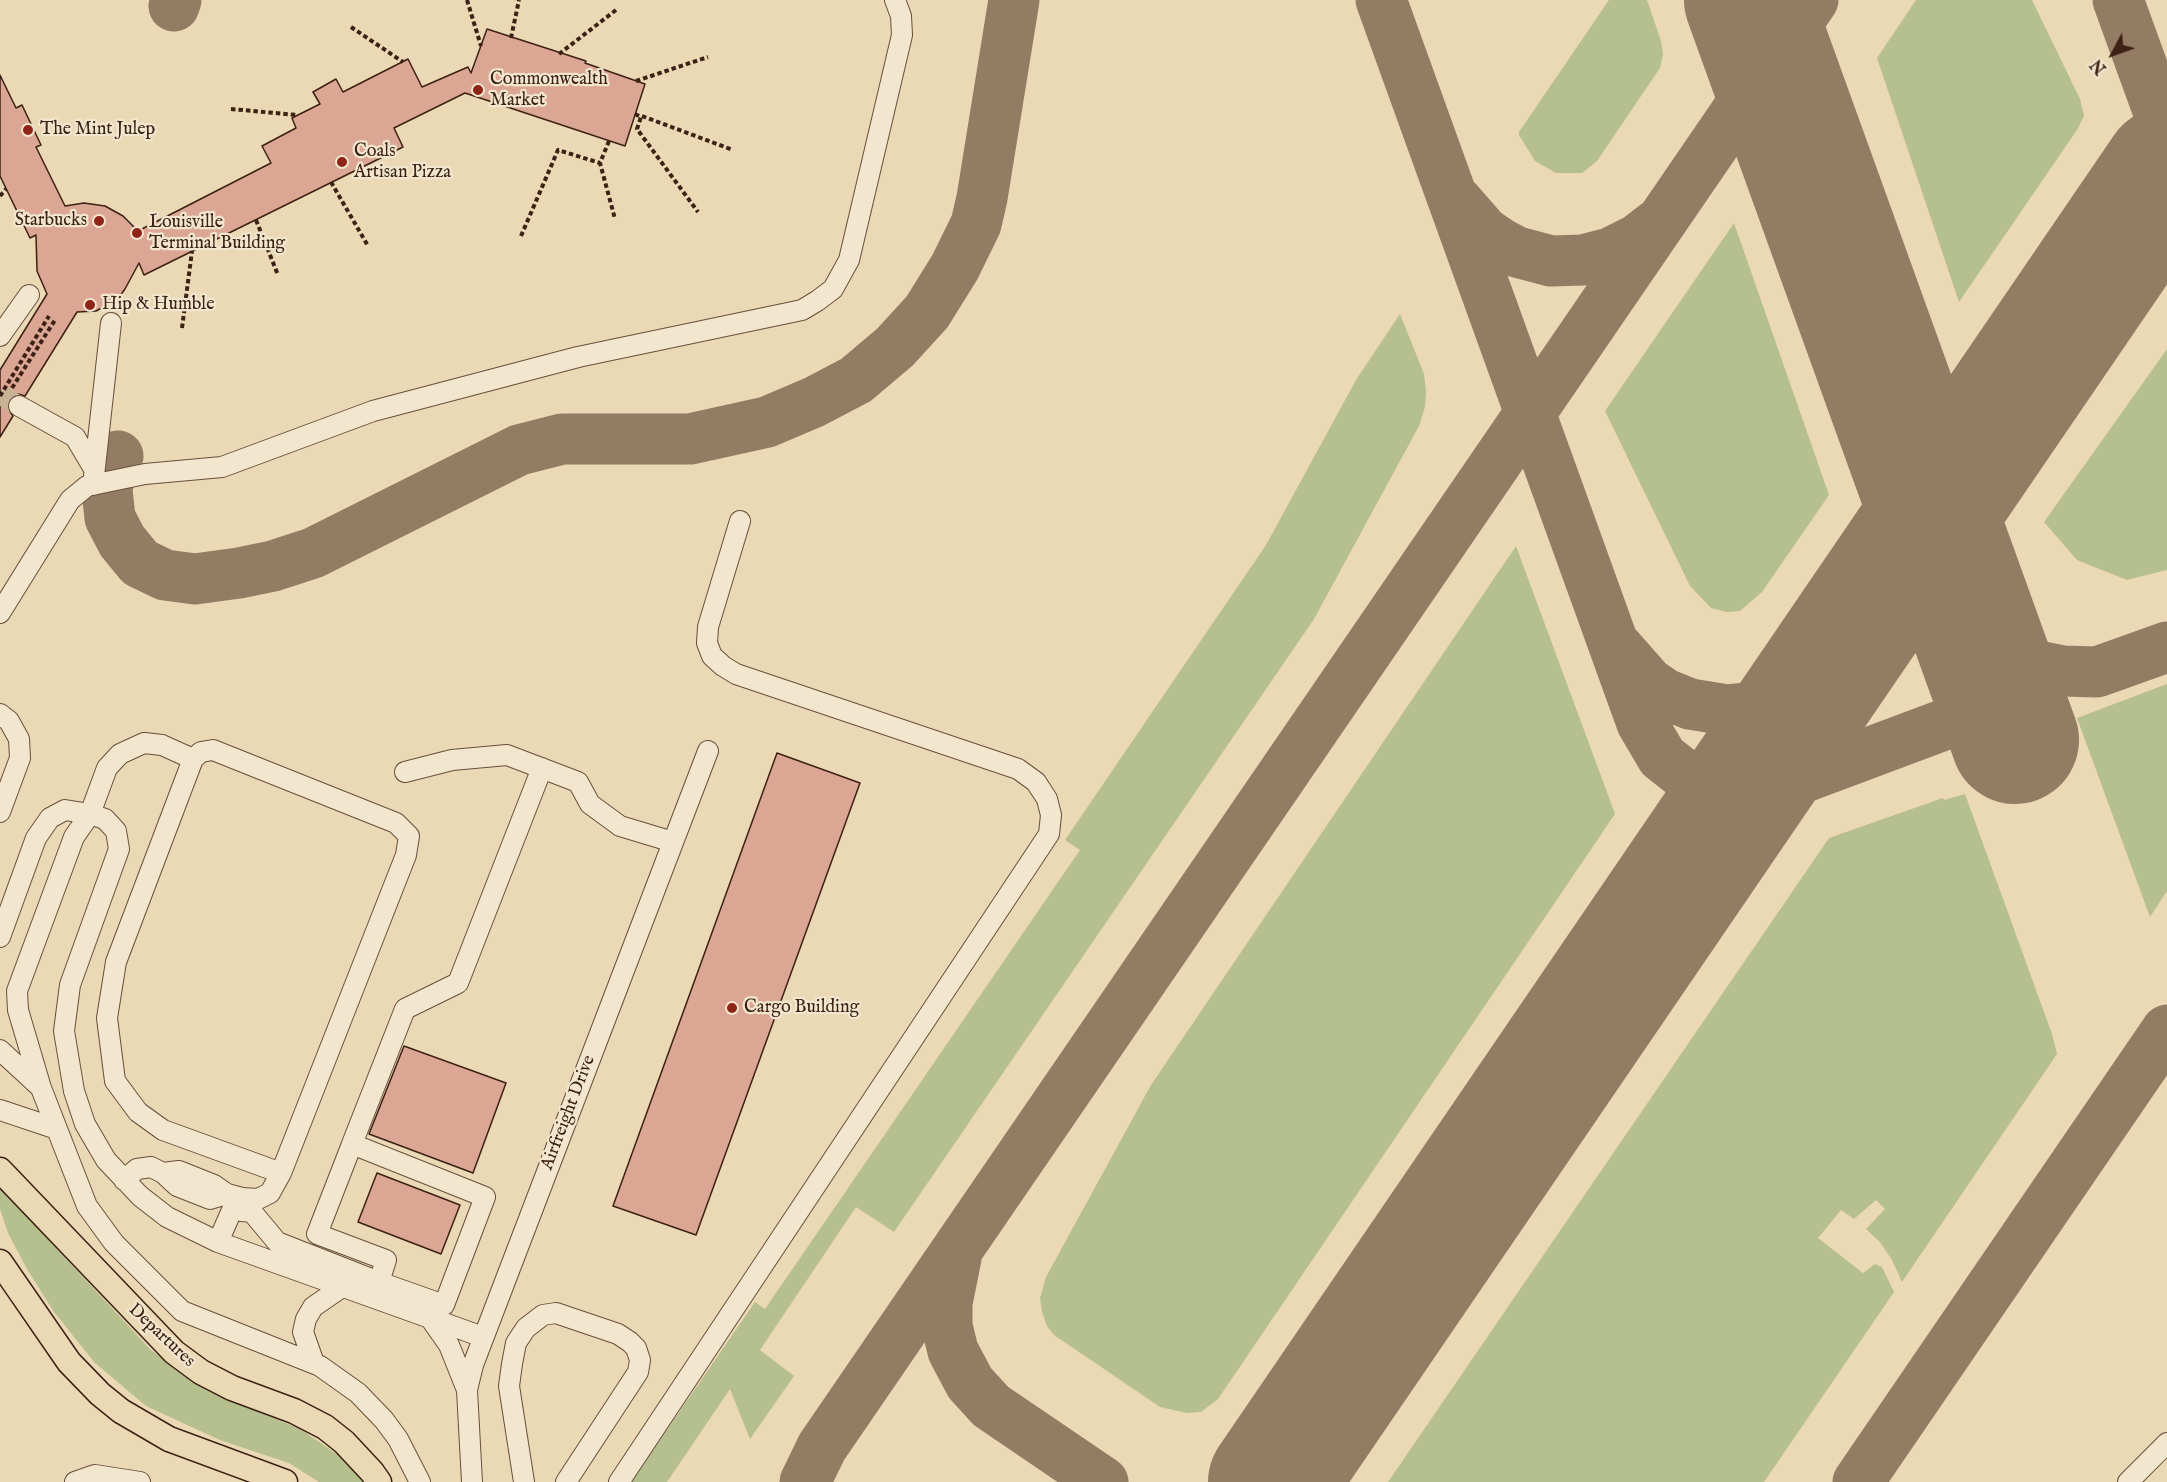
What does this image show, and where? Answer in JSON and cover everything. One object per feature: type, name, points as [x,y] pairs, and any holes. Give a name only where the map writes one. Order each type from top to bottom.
[{"type":"main road","name":"Departures","points":[[0,1170],[174,1352],[201,1372],[232,1388],[294,1411],[325,1427],[344,1442],[379,1482]]},
{"type":"main road","points":[[1,1261],[69,1362],[100,1394],[121,1411],[170,1439],[285,1482]]},
{"type":"street","points":[[94,477],[222,467],[373,411],[578,357],[802,310],[833,289],[849,260],[902,34],[901,16],[895,0]]},
{"type":"street","points":[[0,336],[29,295]]},
{"type":"street","points":[[0,613],[70,500],[94,477],[111,323]]},
{"type":"street","points":[[16,397],[75,437],[94,477]]},
{"type":"street","points":[[619,1482],[1049,834],[1051,815],[1047,799],[1036,782],[1018,769],[736,674],[712,656],[707,643],[708,627],[740,521]]},
{"type":"street","points":[[0,714],[9,721],[19,739],[20,758],[2,803]]},
{"type":"street","points":[[193,759],[162,744],[144,743],[120,754],[107,768],[90,814],[74,837],[9,989],[18,1010],[41,1088],[87,1206],[114,1243],[182,1311],[314,1363],[358,1393],[384,1420],[410,1459],[420,1482]]},
{"type":"street","points":[[124,1180],[137,1170],[151,1167],[163,1173],[177,1186],[210,1198],[227,1194],[258,1199],[270,1192],[282,1173],[406,855],[409,836],[396,823],[213,750],[201,752],[193,759],[116,962],[107,1018],[115,1081],[138,1112],[163,1130],[282,1173]]},
{"type":"street","name":"Airfreight Drive","points":[[472,1482],[467,1390],[473,1365],[708,751]]},
{"type":"street","points":[[405,772],[452,760],[507,755],[578,782],[590,804],[620,826],[673,842]]},
{"type":"street","points":[[379,1282],[386,1260],[317,1234],[405,1009],[458,983],[542,768]]},
{"type":"street","points":[[0,937],[36,837],[50,818],[66,810],[105,819],[116,831],[118,849],[70,985],[64,1031],[74,1091],[85,1124],[106,1160],[140,1196],[168,1217],[218,1242],[483,1337]]},
{"type":"street","points":[[0,1050],[41,1088]]},
{"type":"street","points":[[0,1110],[57,1129]]},
{"type":"street","points":[[218,1242],[232,1210],[252,1212],[277,1242],[444,1305],[485,1197],[352,1144]]},
{"type":"street","points":[[314,1363],[303,1332],[306,1319],[313,1307],[342,1287]]},
{"type":"street","points":[[524,1482],[509,1386],[512,1364],[516,1343],[526,1328],[543,1315],[556,1313],[618,1334],[636,1348],[640,1360],[638,1372],[566,1482]]},
{"type":"street","points":[[430,1318],[449,1345],[467,1390]]},
{"type":"street","points":[[2128,1482],[2167,1443]]},
{"type":"street","points":[[75,1482],[95,1475],[140,1482]]},
{"type":"path","points":[[468,0],[481,46]]},
{"type":"path","points":[[511,38],[519,0]]},
{"type":"path","points":[[559,54],[616,10]]},
{"type":"path","points":[[351,27],[403,62]]},
{"type":"path","points":[[636,81],[708,57]]},
{"type":"path","points":[[231,109],[297,115]]},
{"type":"path","points":[[698,212],[637,129],[641,117],[635,114],[733,150]]},
{"type":"path","points":[[609,141],[600,163],[615,219]]},
{"type":"path","points":[[521,236],[558,150],[600,163]]},
{"type":"path","points":[[331,183],[368,246]]},
{"type":"path","points":[[0,196],[6,189]]},
{"type":"path","points":[[256,220],[278,275]]},
{"type":"path","points":[[182,328],[192,251]]},
{"type":"path","points":[[0,396],[49,316]]},
{"type":"path","points":[[16,397],[55,320]]},
{"type":"green space","points":[[1609,0],[1647,0],[1661,41],[1663,54],[1660,68],[1597,161],[1582,173],[1556,173],[1535,161],[1519,132]]},
{"type":"green space","points":[[1916,0],[2032,0],[2080,99],[2084,116],[2077,130],[1959,302],[1877,58]]},
{"type":"green space","points":[[1734,223],[1829,495],[1762,592],[1740,611],[1727,612],[1711,608],[1690,586],[1605,411]]},
{"type":"green space","points":[[1400,314],[1424,374],[1425,407],[1419,426],[1314,619],[894,1232],[856,1207],[760,1350],[794,1376],[750,1439],[730,1389],[667,1482],[631,1482],[755,1302],[765,1309],[1080,850],[1065,840],[1266,545],[1356,380]]},
{"type":"green space","points":[[2167,349],[2167,570],[2127,580],[2077,560],[2044,522]]},
{"type":"green space","points":[[1516,546],[1615,814],[1218,1399],[1201,1412],[1187,1413],[1160,1407],[1054,1335],[1047,1326],[1040,1298],[1046,1277],[1151,1085]]},
{"type":"green space","points":[[2167,684],[2167,891],[2150,917],[2077,718]]},
{"type":"green space","points":[[1965,794],[2052,1034],[2057,1054],[1902,1282],[1892,1260],[1880,1242],[1866,1229],[1885,1209],[1876,1200],[1854,1219],[1841,1210],[1818,1238],[1863,1273],[1875,1264],[1882,1267],[1894,1292],[1764,1482],[1388,1482],[1829,838],[1943,798],[1944,800]]},
{"type":"green space","points":[[0,1188],[150,1349],[192,1381],[300,1429],[350,1463],[363,1482],[319,1482],[289,1463],[220,1440],[146,1406],[95,1363],[54,1312],[8,1233],[0,1209]]},
{"type":"building","name":"Louisville Terminal Building","points":[[487,29],[586,61],[585,63],[645,84],[625,146],[465,93],[394,128],[403,147],[144,275],[139,263],[117,300],[96,311],[77,312],[25,396],[18,394],[9,400],[7,407],[13,416],[0,437],[0,370],[47,294],[37,271],[36,235],[30,238],[0,176],[0,75],[16,108],[22,105],[41,145],[36,147],[65,206],[84,203],[105,206],[123,216],[138,231],[271,163],[262,146],[296,128],[292,118],[320,104],[313,92],[336,79],[343,92],[408,59],[422,87],[468,67],[471,73]]},
{"type":"building","name":"Cargo Building","points":[[777,753],[860,783],[696,1235],[613,1206]]},
{"type":"building","points":[[404,1046],[506,1083],[473,1173],[369,1134]]},
{"type":"building","points":[[377,1173],[460,1205],[441,1254],[358,1222]]},
{"type":"taxiway","points":[[174,6],[176,0]]},
{"type":"taxiway","points":[[118,456],[110,471],[107,490],[110,518],[122,541],[140,563],[165,575],[195,579],[273,566],[313,553],[519,450],[562,439],[690,439],[767,422],[814,402],[856,380],[895,347],[927,312],[955,267],[976,224],[982,198],[1014,0]]},
{"type":"taxiway","points":[[1381,0],[1642,723],[1662,757],[1690,779],[1715,789],[1742,793],[1775,788],[2002,703]]},
{"type":"taxiway","points":[[1743,0],[1755,35],[1756,57],[1745,95]]},
{"type":"taxiway","points":[[805,1482],[822,1447],[1813,0]]},
{"type":"taxiway","points":[[2118,0],[2167,135]]},
{"type":"taxiway","points":[[1457,201],[1484,232],[1500,243],[1517,252],[1551,261],[1583,260],[1610,253],[1638,239],[1656,225]]},
{"type":"taxiway","points":[[1912,436],[1969,594],[1983,625],[2005,648],[2033,665],[2063,671],[2097,672],[2167,647]]},
{"type":"taxiway","points":[[1619,649],[1649,683],[1665,694],[1690,704],[1727,710],[1771,702],[1796,690],[1821,670],[1903,551]]},
{"type":"taxiway","points":[[1858,1482],[2167,1030]]},
{"type":"taxiway","points":[[956,1258],[947,1303],[947,1326],[953,1351],[970,1383],[991,1406],[1103,1482]]},
{"type":"taxiway","points":[[1263,1482],[1285,1459],[1390,1310]]},
{"type":"runway","points":[[1748,0],[2015,740]]},
{"type":"runway","points":[[1272,1482],[2167,171]]},
{"type":"tunnel","points":[[0,394],[19,406]]},
{"type":"place","name":"Commonwealth Market","points":[[478,90]]},
{"type":"place","name":"The Mint Julep","points":[[28,130]]},
{"type":"place","name":"Coals Artisan Pizza","points":[[342,162]]},
{"type":"place","name":"Starbucks","points":[[99,221]]},
{"type":"place","name":"Louisville Terminal Building","points":[[137,233]]},
{"type":"place","name":"Hip & Humble","points":[[90,305]]},
{"type":"place","name":"Cargo Building","points":[[732,1008]]}]
